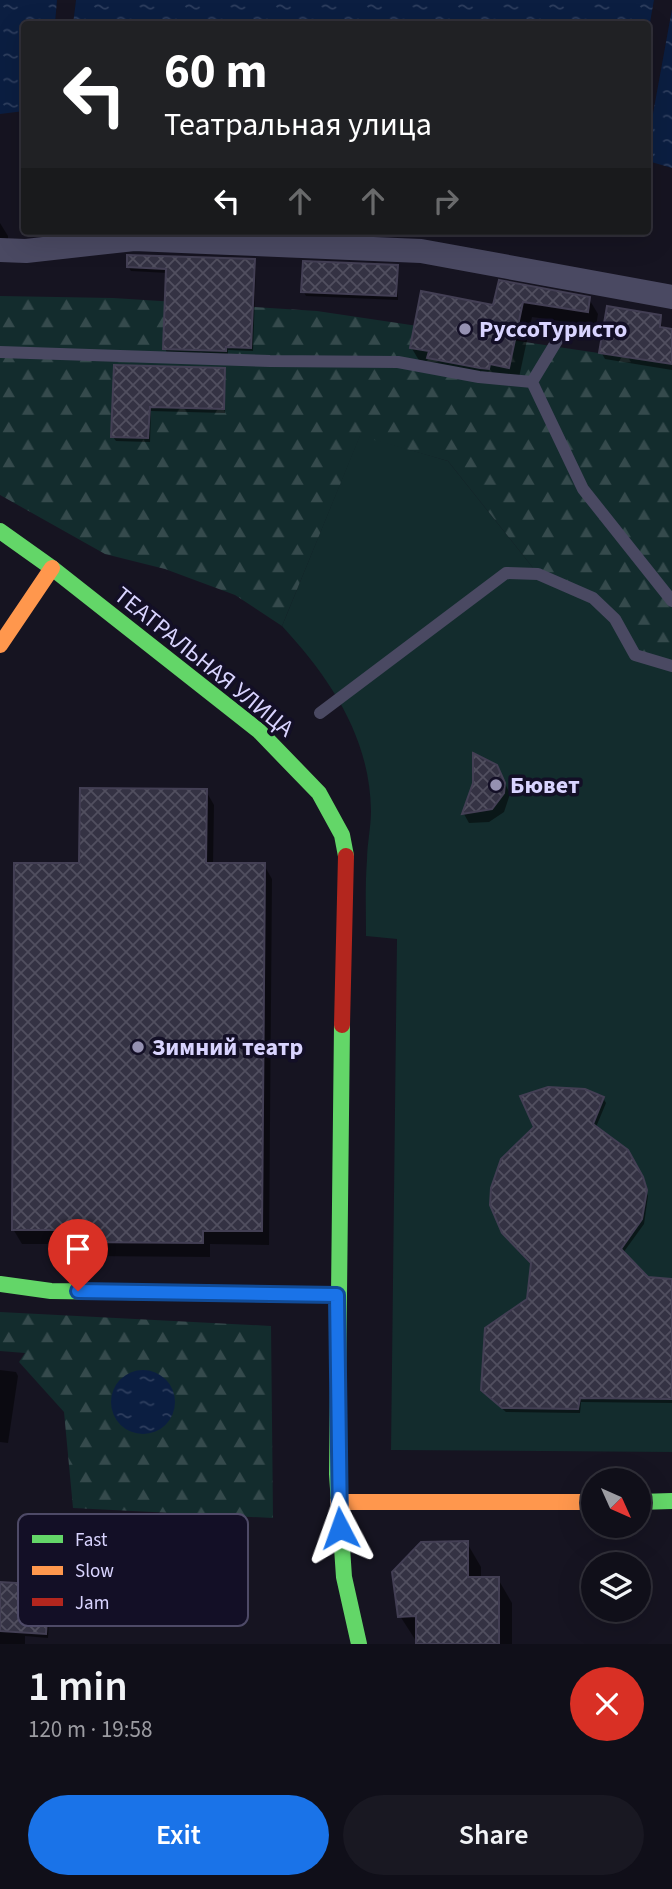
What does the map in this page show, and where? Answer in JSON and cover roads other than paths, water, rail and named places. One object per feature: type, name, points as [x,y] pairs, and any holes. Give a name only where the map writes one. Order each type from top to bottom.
[{"type":"main road","name":"ТЕАТРАЛЬНАЯ УЛИЦА","points":[[0,531],[33,553],[259,731],[319,793],[342,835],[346,859],[346,890],[337,1295],[338,1502],[348,1607],[359,1644]]},
{"type":"main road","points":[[0,645],[52,568]]},
{"type":"main road","points":[[0,1284],[51,1291],[337,1295]]},
{"type":"main road","points":[[338,1502],[581,1502]]},
{"type":"main road","points":[[651,1502],[672,1502]]},
{"type":"street","points":[[0,250],[26,251],[134,239],[421,251],[672,297]]},
{"type":"lane","points":[[532,382],[558,339]]},
{"type":"lane","points":[[0,352],[270,361],[398,362],[479,377],[532,382]]},
{"type":"lane","points":[[532,382],[583,489],[672,601]]},
{"type":"lane","points":[[320,713],[506,573],[538,574],[567,589],[593,598],[615,619],[635,655],[672,666]]},
{"type":"water","points":[[0,0],[672,0],[672,168],[651,162],[651,21],[21,21],[21,111],[0,114]]},
{"type":"water","points":[[143,1370],[155,1372],[166,1379],[173,1390],[173,1414],[166,1425],[155,1432],[143,1434],[131,1432],[120,1425],[113,1414],[111,1402],[113,1390],[120,1379],[131,1372]]},
{"type":"place","name":"РуссоТуристо","points":[[465,329]]},
{"type":"place","name":"Бювет","points":[[496,785]]},
{"type":"place","name":"Зимний театр","points":[[138,1047]]}]
